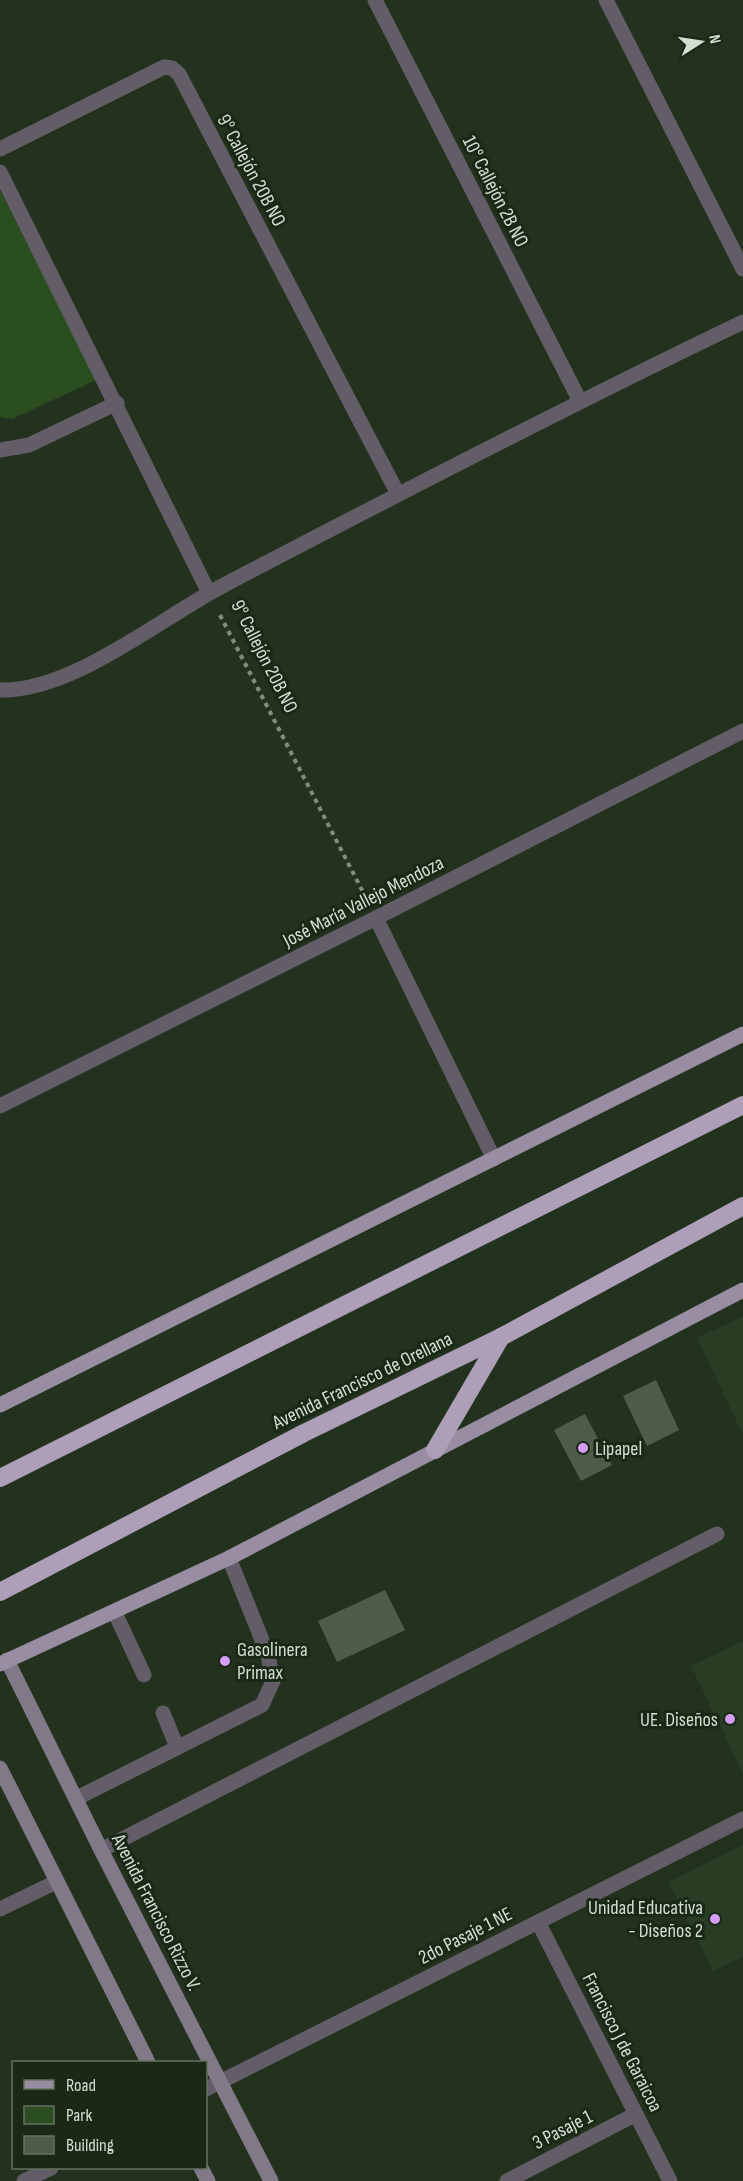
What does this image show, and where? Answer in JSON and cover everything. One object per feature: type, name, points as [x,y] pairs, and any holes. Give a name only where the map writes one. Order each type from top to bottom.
[{"type":"highway","points":[[0,1478],[743,1105]]},
{"type":"highway","name":"Avenida Francisco de Orellana","points":[[0,1592],[304,1433],[501,1337],[743,1206]]},
{"type":"highway","points":[[435,1450],[501,1337]]},
{"type":"main road","points":[[0,1406],[743,1034]]},
{"type":"main road","points":[[3,1662],[115,1613],[229,1558],[743,1290]]},
{"type":"main road","name":"Avenida Francisco Rizzo V.","points":[[3,1662],[77,1798],[101,1850],[271,2181]]},
{"type":"main road","points":[[0,1768],[147,2061]]},
{"type":"street","name":"10° Callejón 2B NO","points":[[375,0],[580,401]]},
{"type":"street","points":[[606,0],[743,269]]},
{"type":"street","name":"9° Callejón 20B NO","points":[[0,149],[164,67],[172,68],[179,74],[398,494]]},
{"type":"street","name":"9° Callejón 20B NO","points":[[0,172],[117,403],[209,593]]},
{"type":"street","points":[[0,690],[12,690],[54,680],[98,658],[209,593],[398,494],[580,401],[743,322]]},
{"type":"street","points":[[0,450],[29,445],[117,403]]},
{"type":"street","name":"José María Vallejo Mendoza","points":[[0,1106],[743,731]]},
{"type":"street","points":[[376,918],[494,1159]]},
{"type":"street","points":[[101,1850],[717,1534]]},
{"type":"street","points":[[77,1798],[262,1704],[273,1681],[268,1655],[229,1558]]},
{"type":"street","points":[[115,1613],[144,1675]]},
{"type":"street","points":[[163,1713],[177,1747]]},
{"type":"street","name":"2do Pasaje 1 NE","points":[[207,2089],[743,1819]]},
{"type":"street","points":[[0,1909],[56,1882]]},
{"type":"street","name":"Francisco J de Garaicoa","points":[[538,1922],[670,2181]]},
{"type":"street","name":"3 Pasaje 1","points":[[507,2181],[636,2114]]},
{"type":"street","points":[[24,2181],[49,2169]]},
{"type":"path","name":"9° Callejón 20B NO","points":[[209,593],[376,918]]},
{"type":"shaded area","points":[[743,1316],[743,1435],[697,1338]]},
{"type":"shaded area","name":"UE. Diseños","points":[[743,1641],[743,1773],[691,1666]]},
{"type":"shaded area","name":"Unidad Educativa - Diseños 2","points":[[743,1845],[743,1957],[713,1971],[668,1882]]},
{"type":"green space","points":[[0,189],[96,380],[12,419],[0,417]]},
{"type":"building","points":[[656,1380],[679,1430],[647,1446],[623,1396]]},
{"type":"building","name":"Lipapel","points":[[585,1414],[612,1465],[581,1481],[554,1430]]},
{"type":"building","points":[[385,1590],[405,1630],[337,1662],[318,1621]]},
{"type":"place","name":"Lipapel","points":[[583,1448]]},
{"type":"place","name":"Gasolinera Primax","points":[[225,1661]]},
{"type":"place","name":"UE. Diseños","points":[[730,1719]]},
{"type":"place","name":"Unidad Educativa - Diseños 2","points":[[715,1919]]}]
